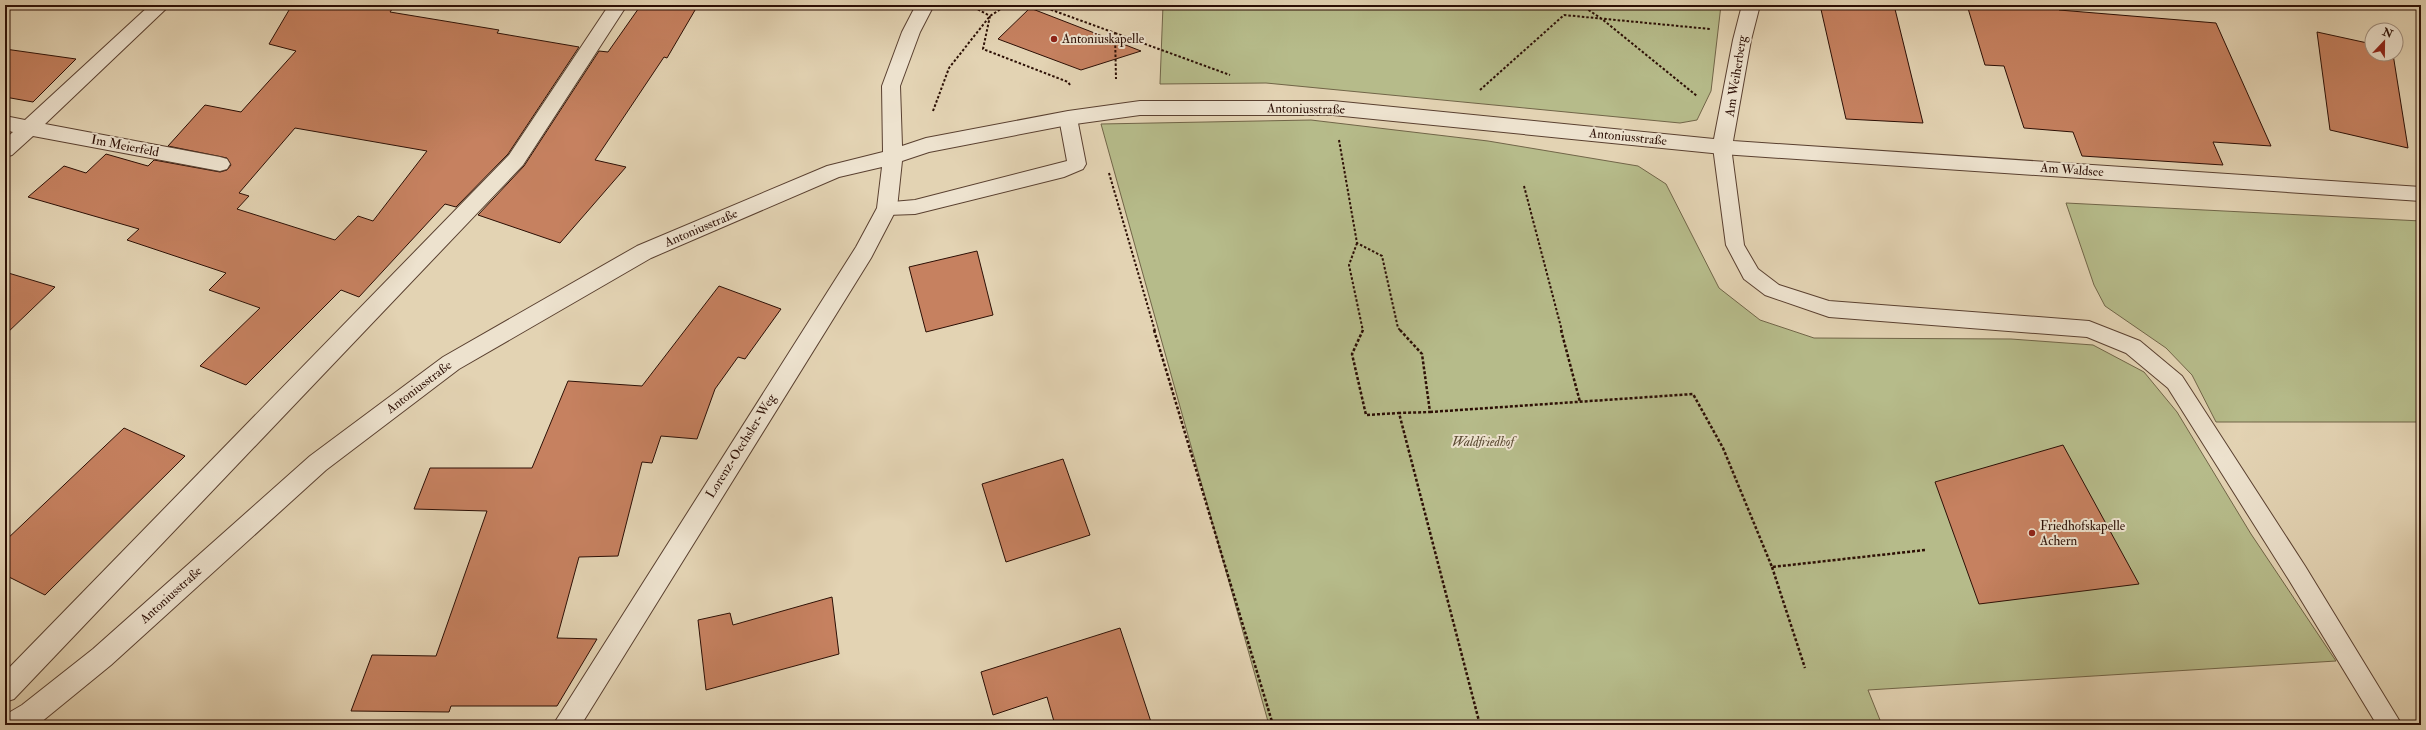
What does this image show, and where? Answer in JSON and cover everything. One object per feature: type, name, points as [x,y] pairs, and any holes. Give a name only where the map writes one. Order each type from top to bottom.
[{"type":"street","points":[[5,150],[161,5]]},
{"type":"street","points":[[5,690],[516,160],[618,5]]},
{"type":"street","points":[[893,157],[891,86],[911,32],[925,5]]},
{"type":"street","name":"Am Weiherberg","points":[[1722,147],[1728,121],[1742,32],[1751,5]]},
{"type":"street","name":"Antoniusstraße","points":[[12,725],[31,714],[102,657],[318,463],[450,363],[644,252],[834,171],[893,157],[926,145],[1068,118],[1092,116],[1140,108],[1333,108],[1722,147]]},
{"type":"street","name":"Im Meierfeld","points":[[5,123],[220,164]]},
{"type":"street","name":"Am Waldsee","points":[[1722,147],[2421,194]]},
{"type":"street","name":"Lorenz-Oechsler-Weg","points":[[566,725],[860,259],[887,208],[893,157]]},
{"type":"lane","points":[[887,208],[915,207],[1064,170],[1077,164],[1068,118]]},
{"type":"lane","points":[[1722,147],[1735,245],[1751,274],[1772,290],[1829,309],[2089,329],[2133,347],[2175,382],[2297,573],[2390,725]]},
{"type":"path","points":[[970,5],[990,16]]},
{"type":"path","points":[[932,112],[949,68],[990,16],[1007,5]]},
{"type":"path","points":[[1038,5],[1234,76]]},
{"type":"path","points":[[1580,5],[1602,19],[1728,121]]},
{"type":"path","points":[[1478,92],[1564,15],[1742,32]]},
{"type":"path","points":[[990,16],[982,49],[1068,82],[1092,116]]},
{"type":"path","points":[[1115,84],[1116,33]]},
{"type":"path","points":[[1333,108],[1357,243],[1349,265],[1364,331],[1352,354],[1366,415],[1693,394],[1723,448],[1772,567],[1805,668]]},
{"type":"path","points":[[1108,169],[1187,443],[1273,725]]},
{"type":"path","points":[[1524,186],[1580,402]]},
{"type":"path","points":[[1357,243],[1382,256],[1398,328],[1422,354],[1430,412]]},
{"type":"path","points":[[1399,413],[1480,725]]},
{"type":"path","points":[[1772,567],[1925,550]]},
{"type":"green space","points":[[1163,5],[1721,5],[1711,91],[1697,120],[1680,123],[1266,83],[1160,84]]},
{"type":"green space","name":"Waldfriedhof","points":[[1311,120],[1488,141],[1638,166],[1666,184],[1719,288],[1760,320],[1814,338],[2011,339],[2093,345],[2144,372],[2177,412],[2251,534],[2336,661],[1868,690],[1882,725],[1269,725],[1101,124]]},
{"type":"green space","points":[[2066,203],[2421,221],[2421,422],[2216,422],[2192,375],[2166,348],[2105,306],[2094,285]]},
{"type":"building","points":[[292,5],[395,5],[390,12],[499,30],[497,33],[579,47],[508,154],[456,207],[445,204],[359,297],[341,290],[246,385],[200,366],[260,308],[209,290],[226,273],[127,240],[139,229],[28,197],[64,166],[86,173],[106,154],[148,166],[154,160],[220,172],[227,170],[231,165],[227,158],[168,146],[205,105],[241,112],[296,51],[269,44]],"holes":[[[295,128],[427,151],[373,221],[358,216],[335,240],[237,209],[249,196],[239,193]]]},
{"type":"building","points":[[641,5],[698,5],[667,58],[664,57],[595,160],[626,167],[560,243],[478,215],[524,166],[599,51],[608,52]]},
{"type":"building","points":[[1820,5],[1894,5],[1923,123],[1846,119]]},
{"type":"building","points":[[1967,5],[2058,5],[2059,10],[2216,23],[2271,146],[2213,142],[2223,165],[2082,156],[2073,132],[2024,128],[2004,66],[1985,65]]},
{"type":"building","name":"Antoniuskapelle","points":[[1030,8],[1141,51],[1081,70],[998,39]]},
{"type":"building","points":[[2317,32],[2364,42],[2364,62],[2394,62],[2408,148],[2330,130]]},
{"type":"building","points":[[5,49],[76,59],[33,102],[5,97]]},
{"type":"building","points":[[977,251],[993,315],[926,332],[909,267]]},
{"type":"building","points":[[5,272],[55,287],[5,335]]},
{"type":"building","points":[[719,286],[781,309],[745,359],[738,357],[715,389],[697,439],[661,436],[652,463],[642,462],[618,556],[579,557],[557,638],[597,639],[557,706],[451,706],[449,712],[351,711],[372,655],[436,656],[487,511],[414,509],[430,468],[532,468],[568,381],[642,386]]},
{"type":"building","points":[[124,428],[185,456],[45,595],[5,575],[5,541]]},
{"type":"building","name":"Friedhofskapelle Achern","points":[[2063,445],[2139,584],[1979,604],[1935,482]]},
{"type":"building","points":[[1063,459],[1090,535],[1006,562],[982,484]]},
{"type":"building","points":[[832,597],[839,654],[706,690],[698,620],[730,613],[733,625]]},
{"type":"building","points":[[1120,628],[1152,725],[1055,725],[1047,697],[993,715],[981,672]]},
{"type":"place","name":"Antoniuskapelle","points":[[1054,39]]},
{"type":"place","name":"Friedhofskapelle Achern","points":[[2032,533]]}]
